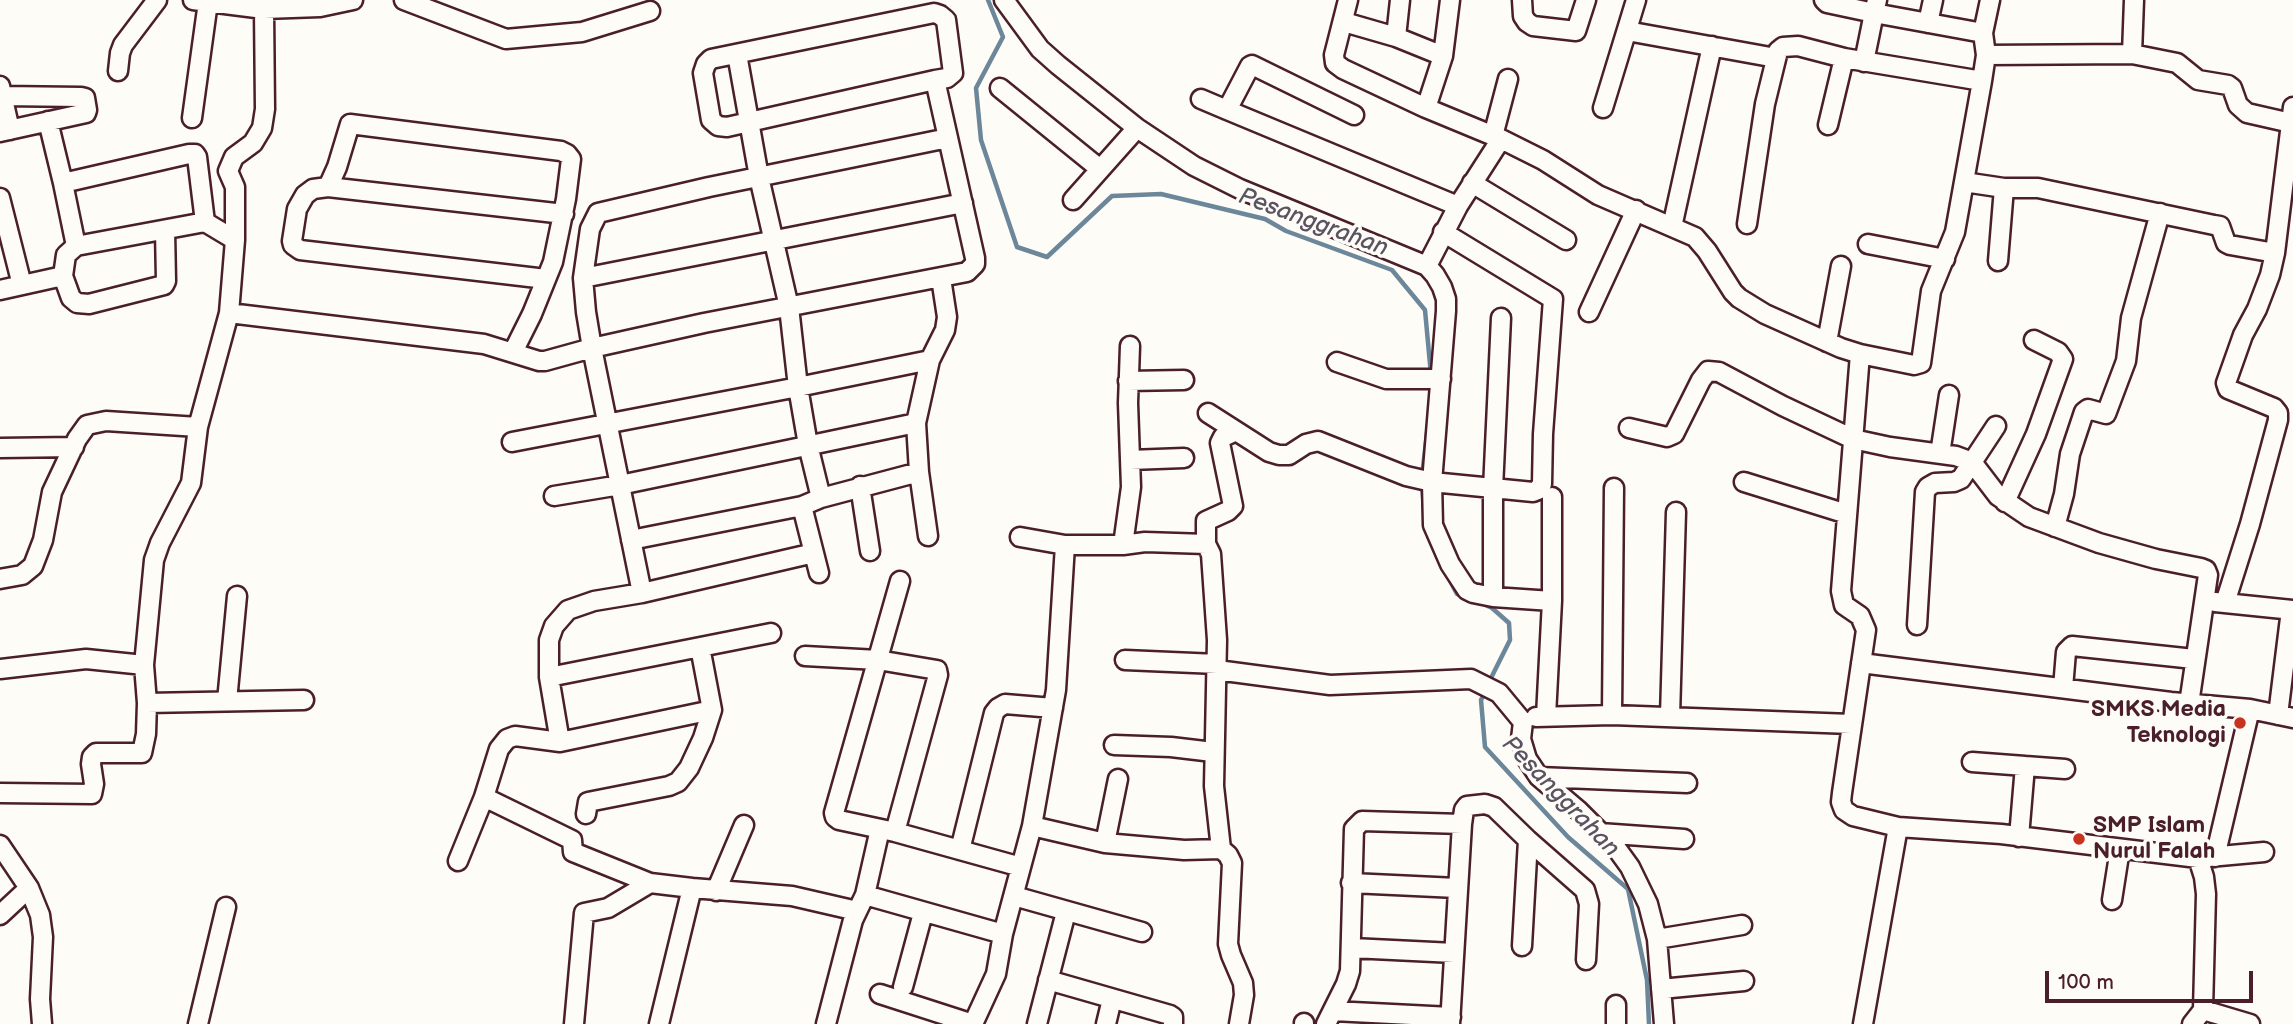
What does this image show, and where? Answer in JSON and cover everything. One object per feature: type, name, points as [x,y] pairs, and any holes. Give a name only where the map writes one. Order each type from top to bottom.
[{"type":"street","points":[[118,71],[123,45],[157,0]]},
{"type":"street","points":[[192,118],[211,1],[264,9],[320,7],[353,0]]},
{"type":"street","points":[[404,0],[506,40],[582,32],[650,11]]},
{"type":"street","points":[[1004,0],[1040,49],[1137,128],[1194,166],[1220,180],[1427,266],[1442,286],[1446,299],[1430,482],[1433,525],[1450,564],[1467,590],[1493,597],[1552,601]]},
{"type":"street","points":[[1348,0],[1335,47],[1335,63],[1343,69],[1426,108],[1497,137],[1543,160],[1598,195],[1695,237],[1739,299],[1765,314],[1860,355],[1914,365],[1921,363],[1931,291],[1955,232],[1986,55],[1983,33],[1990,0]]},
{"type":"street","points":[[1395,37],[1400,0]]},
{"type":"street","points":[[1426,108],[1443,56],[1450,0]]},
{"type":"street","points":[[1522,0],[1523,16],[1533,26],[1576,31],[1587,0]]},
{"type":"street","points":[[1603,108],[1636,0]]},
{"type":"street","points":[[1928,23],[1933,0]]},
{"type":"street","points":[[2132,54],[2134,0]]},
{"type":"street","points":[[1821,1],[1876,6],[1928,23],[1983,33]]},
{"type":"street","points":[[1864,62],[1876,6]]},
{"type":"street","points":[[0,793],[92,794],[94,785],[91,764],[96,753],[142,753],[147,703],[144,665],[154,560],[191,483],[198,427],[229,313],[235,240],[235,187],[228,171],[234,157],[253,143],[262,128],[265,109],[264,9]]},
{"type":"street","points":[[934,13],[946,20],[953,65],[953,73],[947,78],[935,80],[727,127],[718,126],[711,120],[703,73],[711,59],[934,13]]},
{"type":"street","points":[[1344,22],[1395,37],[1443,56]]},
{"type":"street","points":[[1627,31],[1776,58]]},
{"type":"street","points":[[1672,227],[1712,46]]},
{"type":"street","points":[[1748,224],[1765,104],[1778,51],[1783,47],[1798,46],[1864,62],[1982,81]]},
{"type":"street","points":[[737,54],[759,177],[789,307],[798,387],[821,498]]},
{"type":"street","points":[[1986,55],[2132,54],[2177,62],[2198,80],[2228,85],[2232,88],[2238,105],[2247,113],[2292,115],[2270,275],[2225,383],[2228,389],[2274,408],[2278,414],[2250,524],[2225,603]]},
{"type":"street","points":[[1828,124],[1844,58]]},
{"type":"street","points":[[1227,110],[1252,65],[1354,115]]},
{"type":"street","points":[[1427,266],[1443,232],[1497,137],[1508,79]]},
{"type":"street","points":[[229,313],[484,344],[539,361],[967,272],[975,264],[935,80]]},
{"type":"street","points":[[1000,88],[1100,169]]},
{"type":"street","points":[[1,91],[85,99],[88,110],[86,113],[48,121],[5,131],[1,91]]},
{"type":"street","points":[[1201,99],[1458,206]]},
{"type":"street","points":[[48,121],[76,246]]},
{"type":"street","points":[[328,187],[350,124],[567,154],[571,159],[564,214],[553,262],[517,354]]},
{"type":"street","points":[[1073,200],[1137,128]]},
{"type":"street","points":[[642,593],[592,348],[583,278],[590,229],[598,214],[604,210],[948,138]]},
{"type":"street","points":[[63,184],[192,153],[197,157],[205,222]]},
{"type":"street","points":[[1964,182],[2004,188],[2038,188],[2220,226],[2230,245],[2275,253]]},
{"type":"street","points":[[1472,184],[1566,240]]},
{"type":"street","points":[[546,279],[296,248],[293,245],[293,236],[296,209],[313,189],[328,187],[564,214]]},
{"type":"street","points":[[1998,261],[2004,188]]},
{"type":"street","points":[[0,198],[22,285]]},
{"type":"street","points":[[583,278],[963,203]]},
{"type":"street","points":[[1589,312],[1636,210]]},
{"type":"street","points":[[2055,527],[2064,494],[2070,454],[2084,412],[2088,409],[2106,414],[2126,361],[2131,318],[2160,213]]},
{"type":"street","points":[[165,230],[166,281],[163,286],[89,304],[80,304],[71,298],[63,276],[66,255],[76,246],[205,222],[235,240]]},
{"type":"street","points":[[1208,412],[1269,452],[1279,455],[1289,455],[1306,444],[1318,441],[1406,476],[1430,482],[1533,492],[1538,490],[1542,484],[1553,299],[1443,232]]},
{"type":"street","points":[[1868,244],[1945,259]]},
{"type":"street","points":[[1827,342],[1841,266]]},
{"type":"street","points":[[0,290],[63,276]]},
{"type":"street","points":[[928,536],[919,472],[916,423],[930,360],[945,330],[947,317],[941,278]]},
{"type":"street","points":[[1493,597],[1493,489],[1501,318]]},
{"type":"street","points":[[2005,502],[2036,434],[2063,359],[2058,352],[2034,340]]},
{"type":"street","points":[[1123,545],[1131,486],[1128,381],[1130,346]]},
{"type":"street","points":[[1860,355],[1841,597],[1844,605],[1860,617],[1866,630],[1841,802],[1844,810],[1853,816],[1898,827],[2019,836],[2206,858],[2264,852]]},
{"type":"street","points":[[512,442],[930,360]]},
{"type":"street","points":[[1336,362],[1381,378],[1438,379]]},
{"type":"street","points":[[1629,428],[1667,437],[1674,434],[1701,380],[1708,371],[1719,372],[1853,439],[1962,457],[1972,462],[2005,502],[2029,517],[2073,535],[2206,570],[2208,575],[2189,704]]},
{"type":"street","points":[[1128,381],[1184,380]]},
{"type":"street","points":[[1940,454],[1949,395]]},
{"type":"street","points":[[0,579],[22,575],[33,566],[43,540],[52,492],[83,429],[93,422],[106,421],[198,427]]},
{"type":"street","points":[[554,496],[620,485],[916,423]]},
{"type":"street","points":[[1917,625],[1925,492],[1928,486],[1935,483],[1959,481],[1996,426]]},
{"type":"street","points":[[1221,849],[1213,751],[1217,667],[1213,562],[1206,544],[1206,521],[1233,506],[1220,443],[1223,437],[1236,431]]},
{"type":"street","points":[[0,448],[74,447]]},
{"type":"street","points":[[1130,460],[1184,458]]},
{"type":"street","points":[[631,540],[802,506],[860,486],[919,472]]},
{"type":"street","points":[[1744,482],[1847,514]]},
{"type":"street","points":[[860,486],[870,551]]},
{"type":"street","points":[[1612,715],[1614,488]]},
{"type":"street","points":[[1546,716],[1552,601],[1552,497]]},
{"type":"street","points":[[802,506],[819,573]]},
{"type":"street","points":[[1670,716],[1676,512]]},
{"type":"street","points":[[1020,537],[1065,545],[1123,545],[1145,542],[1206,544]]},
{"type":"street","points":[[880,994],[973,1024],[996,974],[1003,934],[1032,826],[1053,708],[1065,545]]},
{"type":"street","points":[[560,742],[549,677],[549,640],[561,616],[578,605],[814,553]]},
{"type":"street","points":[[900,581],[834,813],[839,820],[1021,867]]},
{"type":"street","points":[[227,701],[237,596]]},
{"type":"street","points":[[1861,663],[2189,704],[2250,709],[2285,716],[2292,610],[2204,600]]},
{"type":"street","points":[[549,677],[771,633]]},
{"type":"street","points":[[2063,688],[2066,652],[2071,646],[2194,659]]},
{"type":"street","points":[[586,814],[588,802],[678,782],[694,758],[712,710],[700,647]]},
{"type":"street","points":[[804,656],[878,660],[933,668],[938,675],[861,903],[826,1024]]},
{"type":"street","points":[[0,669],[86,659],[144,665]]},
{"type":"street","points":[[1125,660],[1217,667],[1330,685],[1471,679],[1499,693],[1523,722],[1521,739],[1527,759],[1539,777],[1557,790],[1616,849],[1630,867],[1648,904],[1657,939],[1664,1024]]},
{"type":"street","points":[[147,703],[304,700]]},
{"type":"street","points":[[960,850],[998,708],[1005,704],[1053,708]]},
{"type":"street","points":[[2192,1024],[2203,1010],[2206,858],[2250,709]]},
{"type":"street","points":[[458,861],[484,797],[499,749],[507,739],[515,736],[560,742],[712,710]]},
{"type":"street","points":[[1523,722],[1533,717],[1612,715],[1851,724]]},
{"type":"street","points":[[1114,745],[1213,751]]},
{"type":"street","points":[[1972,762],[2065,769]]},
{"type":"street","points":[[2019,836],[2025,766]]},
{"type":"street","points":[[1539,777],[1687,783]]},
{"type":"street","points":[[1105,843],[1118,779]]},
{"type":"street","points":[[484,797],[572,839],[573,852],[650,883],[861,903],[923,913],[1003,934]]},
{"type":"street","points":[[1462,824],[1362,821],[1354,829],[1350,971],[1329,1018],[1451,1021],[1457,888],[1466,806],[1485,804],[1494,807],[1528,841],[1585,890],[1589,904],[1586,960]]},
{"type":"street","points":[[716,891],[744,825]]},
{"type":"street","points":[[1032,826],[1105,843],[1173,849],[1221,849],[1228,855],[1232,863],[1228,944],[1243,983],[1244,995],[1239,1024]]},
{"type":"street","points":[[1863,1024],[1898,827]]},
{"type":"street","points":[[1600,833],[1684,839]]},
{"type":"street","points":[[1522,946],[1528,841]]},
{"type":"street","points":[[0,845],[29,888],[40,915],[43,937],[40,999],[42,1024]]},
{"type":"street","points":[[2112,900],[2120,849]]},
{"type":"street","points":[[574,1024],[584,913],[608,908],[650,883]]},
{"type":"street","points":[[1351,883],[1457,888]]},
{"type":"street","points":[[0,915],[29,888]]},
{"type":"street","points":[[659,1024],[692,888]]},
{"type":"street","points":[[1014,896],[1142,932]]},
{"type":"street","points":[[198,1024],[226,907]]},
{"type":"street","points":[[1037,1024],[1066,912]]},
{"type":"street","points":[[903,987],[923,913]]},
{"type":"street","points":[[1657,939],[1742,925]]},
{"type":"street","points":[[1352,948],[1454,953]]},
{"type":"street","points":[[1048,980],[1170,1015],[1173,1017],[1173,1024]]},
{"type":"street","points":[[1661,989],[1744,981]]},
{"type":"street","points":[[1106,1024],[1112,999]]},
{"type":"street","points":[[1616,1005],[1616,1024]]},
{"type":"street","points":[[2203,1010],[2250,1024]]},
{"type":"waterway","name":"Pesanggrahan","points":[[988,0],[1003,37],[976,88],[981,140],[1017,247],[1047,257],[1112,196],[1161,194],[1265,219],[1286,231],[1392,270],[1425,310],[1431,375]]},
{"type":"waterway","name":"Pesanggrahan","points":[[1422,476],[1428,425]]},
{"type":"waterway","name":"Pesanggrahan","points":[[1422,484],[1425,521]]},
{"type":"waterway","name":"Pesanggrahan","points":[[1437,556],[1457,594],[1464,597]]},
{"type":"waterway","name":"Pesanggrahan","points":[[1479,602],[1492,608],[1509,623],[1510,640],[1488,684]]},
{"type":"waterway","name":"Pesanggrahan","points":[[1485,692],[1481,700],[1485,747],[1568,837],[1628,889],[1647,980],[1649,1024]]},
{"type":"place","name":"SMKS Media Teknologi","points":[[2240,723]]},
{"type":"place","name":"SMP Islam Nurul Falah","points":[[2079,839]]}]
